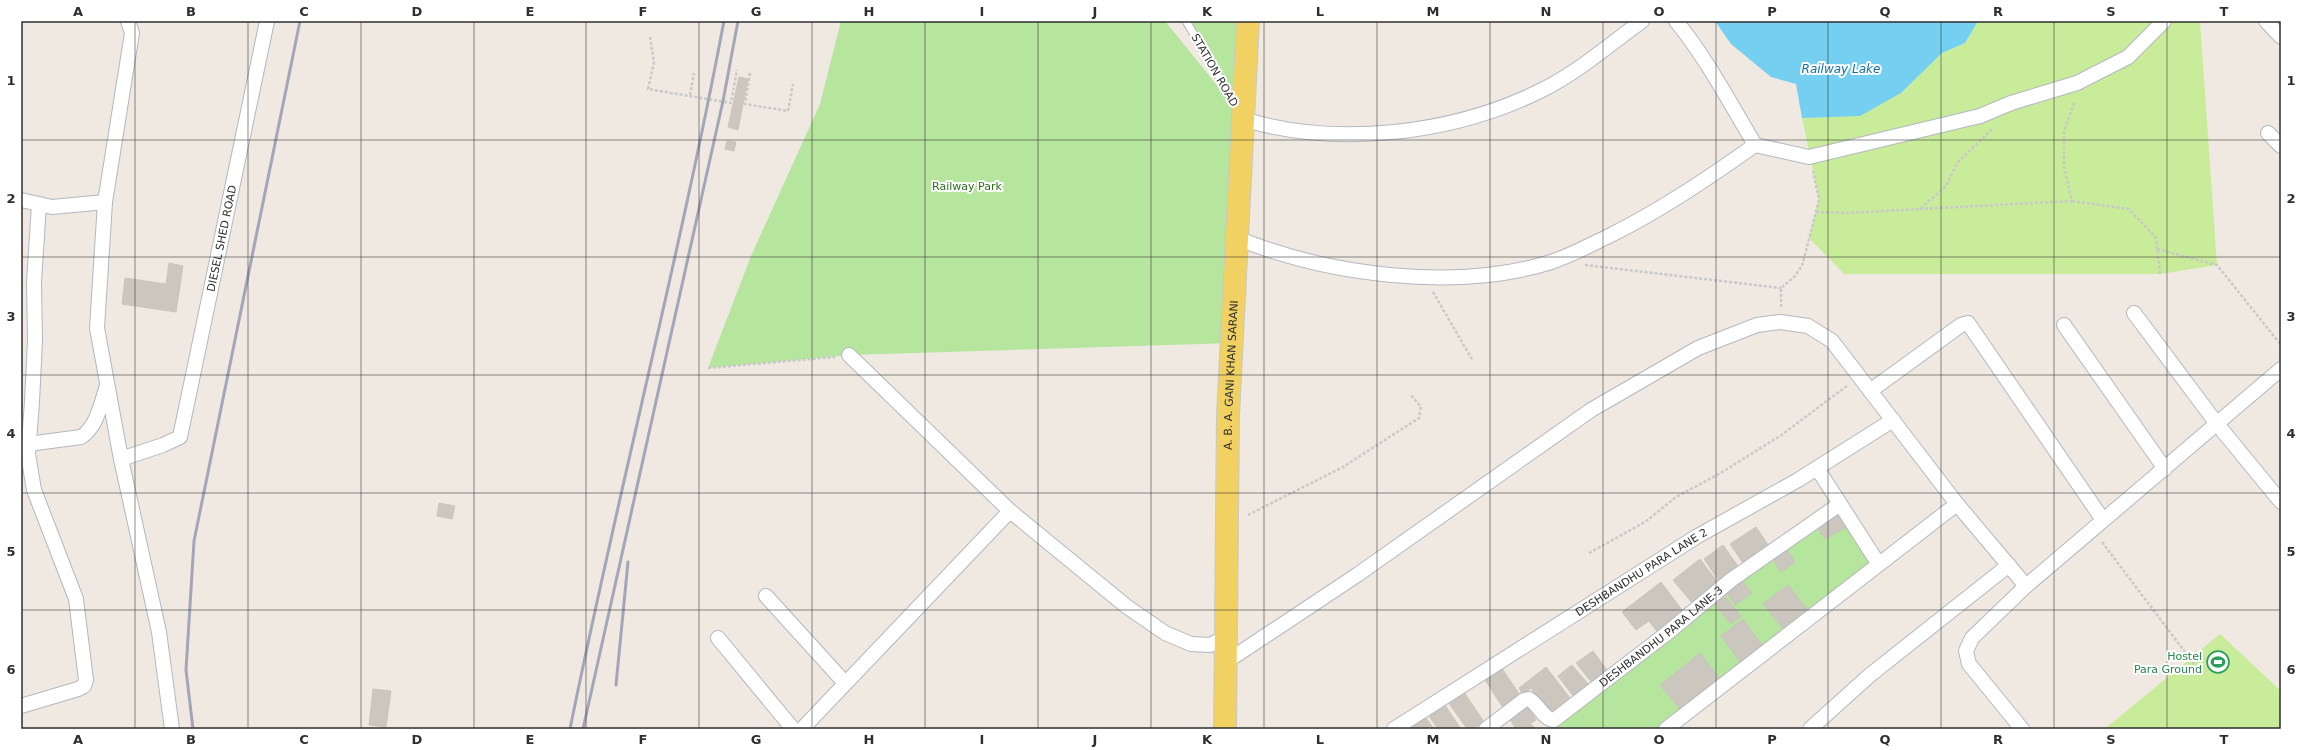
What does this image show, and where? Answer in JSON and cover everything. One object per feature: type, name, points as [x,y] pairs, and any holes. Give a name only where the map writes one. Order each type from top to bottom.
[{"type":"main road","name":"A. B. A. GANI KHAN SARANI","points":[[1225,729],[1228,415],[1248,21]]},
{"type":"street","points":[[128,21],[132,33],[105,202],[97,328],[121,460],[159,632],[172,729]]},
{"type":"street","name":"DIESEL SHED ROAD","points":[[121,460],[163,445],[180,437],[267,21]]},
{"type":"street","points":[[1243,118],[1266,126],[1337,134],[1416,130],[1464,119],[1503,107],[1543,90],[1589,60],[1642,21]]},
{"type":"street","points":[[1676,21],[1693,44],[1755,145],[1809,157],[1980,116],[2011,103],[2077,83],[2128,57],[2164,21]]},
{"type":"street","points":[[2266,21],[2281,37]]},
{"type":"street","points":[[2268,133],[2281,146]]},
{"type":"street","points":[[1237,238],[1267,250],[1323,265],[1425,278],[1480,276],[1552,262],[1643,218],[1688,192],[1755,145]]},
{"type":"street","points":[[21,200],[52,207],[105,202]]},
{"type":"street","points":[[21,706],[78,689],[84,686],[86,680],[76,599],[34,490],[28,460],[35,340],[34,282],[39,204]]},
{"type":"street","points":[[2134,313],[2216,424],[2281,502]]},
{"type":"street","points":[[1226,662],[1357,575],[1591,410],[1698,348],[1757,325],[1780,322],[1808,326],[1832,341],[1957,504],[2026,586]]},
{"type":"street","points":[[1870,391],[1961,325],[1968,323],[2098,524]]},
{"type":"street","points":[[2064,325],[2165,469]]},
{"type":"street","points":[[849,355],[1010,510],[1126,606],[1165,633],[1191,644],[1210,645],[1226,637]]},
{"type":"street","points":[[2022,729],[1969,664],[1966,651],[1972,638],[2026,586],[2281,369]]},
{"type":"street","points":[[28,444],[81,437],[87,433],[94,424],[107,386]]},
{"type":"street","name":"DESHBANDHU PARA LANE 2","points":[[1394,729],[1696,537],[1817,468],[1893,420]]},
{"type":"street","points":[[1817,468],[1878,563]]},
{"type":"street","name":"DESHBANDHU PARA LANE-3","points":[[1486,729],[1524,700],[1529,698],[1535,702],[1546,717],[1554,720],[1666,634],[1731,580],[1840,504]]},
{"type":"street","points":[[1666,729],[1878,563],[1957,504]]},
{"type":"street","points":[[802,729],[1010,510]]},
{"type":"street","points":[[1810,729],[1870,675],[2009,565]]},
{"type":"street","points":[[766,596],[845,683]]},
{"type":"street","points":[[718,638],[793,729]]},
{"type":"lane","name":"STATION ROAD","points":[[1186,21],[1243,118]]},
{"type":"path","points":[[650,37],[654,62],[648,89],[730,103],[737,70]]},
{"type":"path","points":[[690,95],[694,73]]},
{"type":"path","points":[[750,73],[745,104],[788,111],[793,84]]},
{"type":"path","points":[[2072,201],[2064,167],[2064,131],[2079,90],[2077,83]]},
{"type":"path","points":[[1920,209],[1946,186],[1957,163],[1996,126],[2011,103]]},
{"type":"path","points":[[1780,322],[1782,288],[1794,277],[1802,266],[1819,199],[1809,157]]},
{"type":"path","points":[[1816,212],[1847,213],[2072,201],[2129,209],[2156,238],[2160,274]]},
{"type":"path","points":[[2157,250],[2217,264],[2281,345]]},
{"type":"path","points":[[1584,265],[1782,288]]},
{"type":"path","points":[[1425,278],[1473,361]]},
{"type":"path","points":[[708,368],[849,355]]},
{"type":"path","points":[[1589,553],[1645,522],[1676,497],[1719,474],[1780,436],[1859,377]]},
{"type":"path","points":[[1227,525],[1343,467],[1420,418],[1421,407],[1410,394]]},
{"type":"path","points":[[2098,524],[2194,664]]},
{"type":"green space","name":"Railway Park","points":[[841,21],[1165,21],[1241,115],[1186,21],[1248,21],[1232,343],[849,355],[708,368],[751,256],[820,104]]},
{"type":"green space","points":[[1978,21],[2200,21],[2217,265],[2160,274],[1844,274],[1809,238],[1819,199],[1802,118],[1860,115],[1901,93],[1942,53],[1965,43]]},
{"type":"green space","points":[[1840,505],[1877,562],[1666,729],[1552,729],[1549,724]]},
{"type":"green space","name":"Hostel Para Ground","points":[[2220,634],[2281,691],[2281,729],[2109,729],[2107,727]]},
{"type":"water","name":"Railway Lake","points":[[1715,21],[1978,21],[1965,43],[1942,53],[1901,93],[1860,116],[1802,118],[1796,84],[1771,77],[1731,44]]},
{"type":"building","points":[[739,77],[748,79],[738,130],[728,127]]},
{"type":"building","points":[[727,141],[736,142],[734,151],[725,149]]},
{"type":"building","points":[[169,263],[183,266],[176,312],[122,304],[125,278],[166,284]]},
{"type":"building","points":[[439,503],[455,506],[452,519],[437,516]]},
{"type":"building","points":[[1839,507],[1850,525],[1825,539],[1814,523]]},
{"type":"building","points":[[1756,527],[1771,549],[1745,566],[1730,544]]},
{"type":"building","points":[[1783,544],[1795,562],[1781,572],[1769,553]]},
{"type":"building","points":[[1723,545],[1740,569],[1720,583],[1704,559]]},
{"type":"building","points":[[1700,559],[1719,584],[1693,604],[1673,580]]},
{"type":"building","points":[[1741,579],[1752,593],[1735,605],[1725,591]]},
{"type":"building","points":[[1661,582],[1685,614],[1659,634],[1649,621],[1636,630],[1622,612]]},
{"type":"building","points":[[1788,585],[1807,609],[1782,628],[1763,604]]},
{"type":"building","points":[[1722,593],[1741,616],[1731,624],[1711,600]]},
{"type":"building","points":[[1743,619],[1762,645],[1740,662],[1721,636]]},
{"type":"building","points":[[1593,651],[1609,673],[1593,684],[1576,663]]},
{"type":"building","points":[[1700,653],[1721,680],[1682,712],[1660,685]]},
{"type":"building","points":[[1499,664],[1522,698],[1505,711],[1482,675]]},
{"type":"building","points":[[1572,665],[1589,685],[1574,697],[1558,676]]},
{"type":"building","points":[[1546,667],[1570,698],[1548,714],[1531,688],[1523,695],[1519,688]]},
{"type":"building","points":[[373,689],[391,691],[386,727],[369,725]]},
{"type":"building","points":[[1462,689],[1484,722],[1473,729],[1467,729],[1446,699]]},
{"type":"building","points":[[1443,702],[1461,729],[1438,729],[1427,713]]},
{"type":"building","points":[[1526,703],[1536,720],[1522,729],[1516,729],[1508,716]]},
{"type":"building","points":[[1424,715],[1434,729],[1403,729]]},
{"type":"building","points":[[1531,724],[1536,729],[1522,729]]},
{"type":"railway","points":[[193,729],[186,670],[194,541],[300,21]]},
{"type":"railway","points":[[570,729],[608,552],[688,199],[724,21]]},
{"type":"railway","points":[[583,729],[723,101],[738,21]]},
{"type":"railway","points":[[616,685],[628,562]]},
{"type":"place","name":"Hostel Para Ground","points":[[2218,662]]}]
